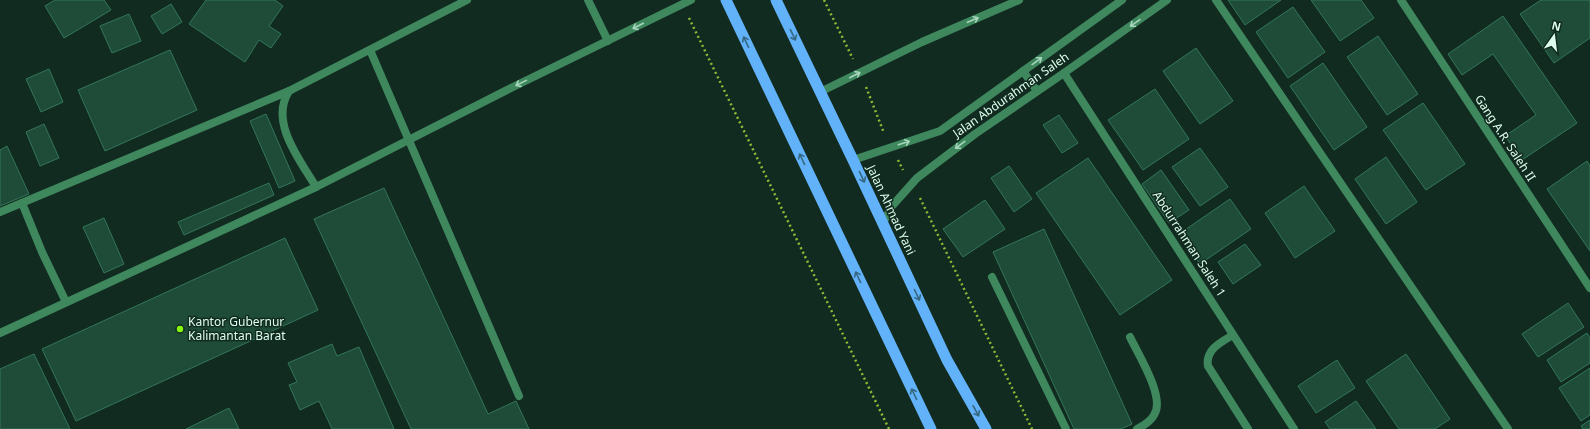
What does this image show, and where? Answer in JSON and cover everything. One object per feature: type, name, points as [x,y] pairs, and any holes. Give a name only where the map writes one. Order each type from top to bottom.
[{"type":"highway","points":[[726,0],[931,429]]},
{"type":"highway","name":"Jalan Ahmad Yani","points":[[776,0],[947,360],[986,429]]},
{"type":"street","points":[[0,212],[289,91],[466,0]]},
{"type":"street","points":[[588,0],[608,41]]},
{"type":"street","points":[[0,333],[316,186],[691,0]]},
{"type":"street","points":[[820,92],[922,42],[1019,0]]},
{"type":"street","name":"Jalan Abdurahman Saleh","points":[[853,160],[940,131],[1122,0]]},
{"type":"street","name":"Jalan Abdurahman Saleh","points":[[883,223],[892,206],[917,178],[975,134],[1167,0]]},
{"type":"street","points":[[1216,0],[1508,429]]},
{"type":"street","name":"Gang A.R. Saleh II","points":[[1401,0],[1590,288]]},
{"type":"street","points":[[370,50],[520,396]]},
{"type":"street","points":[[1023,71],[1037,91]]},
{"type":"street","name":"Abdurrahman Saleh 1","points":[[1064,73],[1294,429]]},
{"type":"street","points":[[289,91],[284,99],[282,110],[283,126],[316,186]]},
{"type":"street","points":[[22,203],[42,252],[66,302]]},
{"type":"street","points":[[992,278],[1066,429]]},
{"type":"street","points":[[1233,335],[1212,350],[1207,360],[1208,366],[1248,429]]},
{"type":"street","points":[[1130,337],[1156,392],[1157,405],[1154,415],[1137,429]]},
{"type":"path","points":[[824,0],[860,72],[890,147],[912,184],[1032,429]]},
{"type":"path","points":[[682,4],[889,429]]},
{"type":"building","points":[[55,0],[104,0],[111,10],[64,38],[45,6]]},
{"type":"building","points":[[206,0],[275,0],[283,6],[269,26],[281,34],[271,48],[259,40],[245,62],[189,24]]},
{"type":"building","points":[[1228,0],[1281,0],[1245,25]]},
{"type":"building","points":[[1311,0],[1361,0],[1374,18],[1340,41]]},
{"type":"building","points":[[1541,0],[1590,0],[1590,38],[1554,63],[1520,14]]},
{"type":"building","points":[[171,4],[182,22],[162,34],[151,16]]},
{"type":"building","points":[[1293,7],[1325,52],[1288,78],[1256,32]]},
{"type":"building","points":[[129,14],[141,41],[112,53],[100,26]]},
{"type":"building","points":[[1503,16],[1577,123],[1522,160],[1505,136],[1536,115],[1493,54],[1462,75],[1448,54]]},
{"type":"building","points":[[1378,36],[1418,94],[1387,115],[1347,57]]},
{"type":"building","points":[[1196,48],[1233,101],[1200,124],[1163,71]]},
{"type":"building","points":[[170,50],[197,110],[105,151],[78,90]]},
{"type":"building","points":[[1323,63],[1367,127],[1334,150],[1290,86]]},
{"type":"building","points":[[49,69],[63,102],[41,112],[26,79]]},
{"type":"building","points":[[1155,89],[1189,139],[1143,170],[1108,120]]},
{"type":"building","points":[[1423,103],[1465,164],[1426,190],[1383,130]]},
{"type":"building","points":[[266,114],[295,181],[279,188],[250,121]]},
{"type":"building","points":[[1059,115],[1078,143],[1062,153],[1043,125]]},
{"type":"building","points":[[44,124],[59,158],[40,166],[26,132]]},
{"type":"building","points":[[7,146],[29,194],[0,206],[0,150]]},
{"type":"building","points":[[1200,148],[1228,187],[1200,206],[1172,167]]},
{"type":"building","points":[[1386,157],[1417,202],[1386,224],[1355,179]]},
{"type":"building","points":[[1088,158],[1172,280],[1120,315],[1036,193]]},
{"type":"building","points":[[1587,161],[1590,166],[1590,251],[1547,189]]},
{"type":"building","points":[[1009,166],[1032,199],[1014,212],[991,178]]},
{"type":"building","points":[[1161,170],[1189,210],[1169,223],[1142,184]]},
{"type":"building","points":[[269,183],[274,195],[184,235],[178,222]]},
{"type":"building","points":[[1304,186],[1335,231],[1295,258],[1265,213]]},
{"type":"building","points":[[384,188],[488,414],[516,401],[529,429],[411,429],[314,219]]},
{"type":"building","points":[[1230,199],[1251,229],[1200,264],[1179,234]]},
{"type":"building","points":[[985,200],[1005,229],[963,257],[943,229]]},
{"type":"building","points":[[104,218],[124,264],[104,273],[83,227]]},
{"type":"building","points":[[1044,229],[1132,424],[1121,429],[1074,429],[993,252]]},
{"type":"building","name":"Kantor Gubernur Kalimantan Barat","points":[[285,238],[318,310],[76,421],[42,349]]},
{"type":"building","points":[[1245,244],[1261,265],[1233,284],[1218,262]]},
{"type":"building","points":[[1568,303],[1584,327],[1538,357],[1522,334]]},
{"type":"building","points":[[1587,333],[1590,338],[1590,363],[1561,382],[1547,360]]},
{"type":"building","points":[[332,344],[337,356],[359,347],[394,429],[332,429],[319,401],[300,410],[289,385],[297,382],[288,363]]},
{"type":"building","points":[[34,354],[70,429],[0,429],[0,369]]},
{"type":"building","points":[[1406,354],[1450,419],[1435,429],[1399,429],[1366,381]]},
{"type":"building","points":[[1337,360],[1355,388],[1316,413],[1298,386]]},
{"type":"building","points":[[1590,368],[1590,415],[1581,421],[1559,388]]},
{"type":"building","points":[[1356,401],[1376,429],[1330,429],[1325,422]]},
{"type":"building","points":[[229,408],[239,429],[186,429]]},
{"type":"building","points":[[1590,420],[1590,429],[1583,429],[1581,426]]},
{"type":"place","name":"Kantor Gubernur Kalimantan Barat","points":[[180,329]]}]
